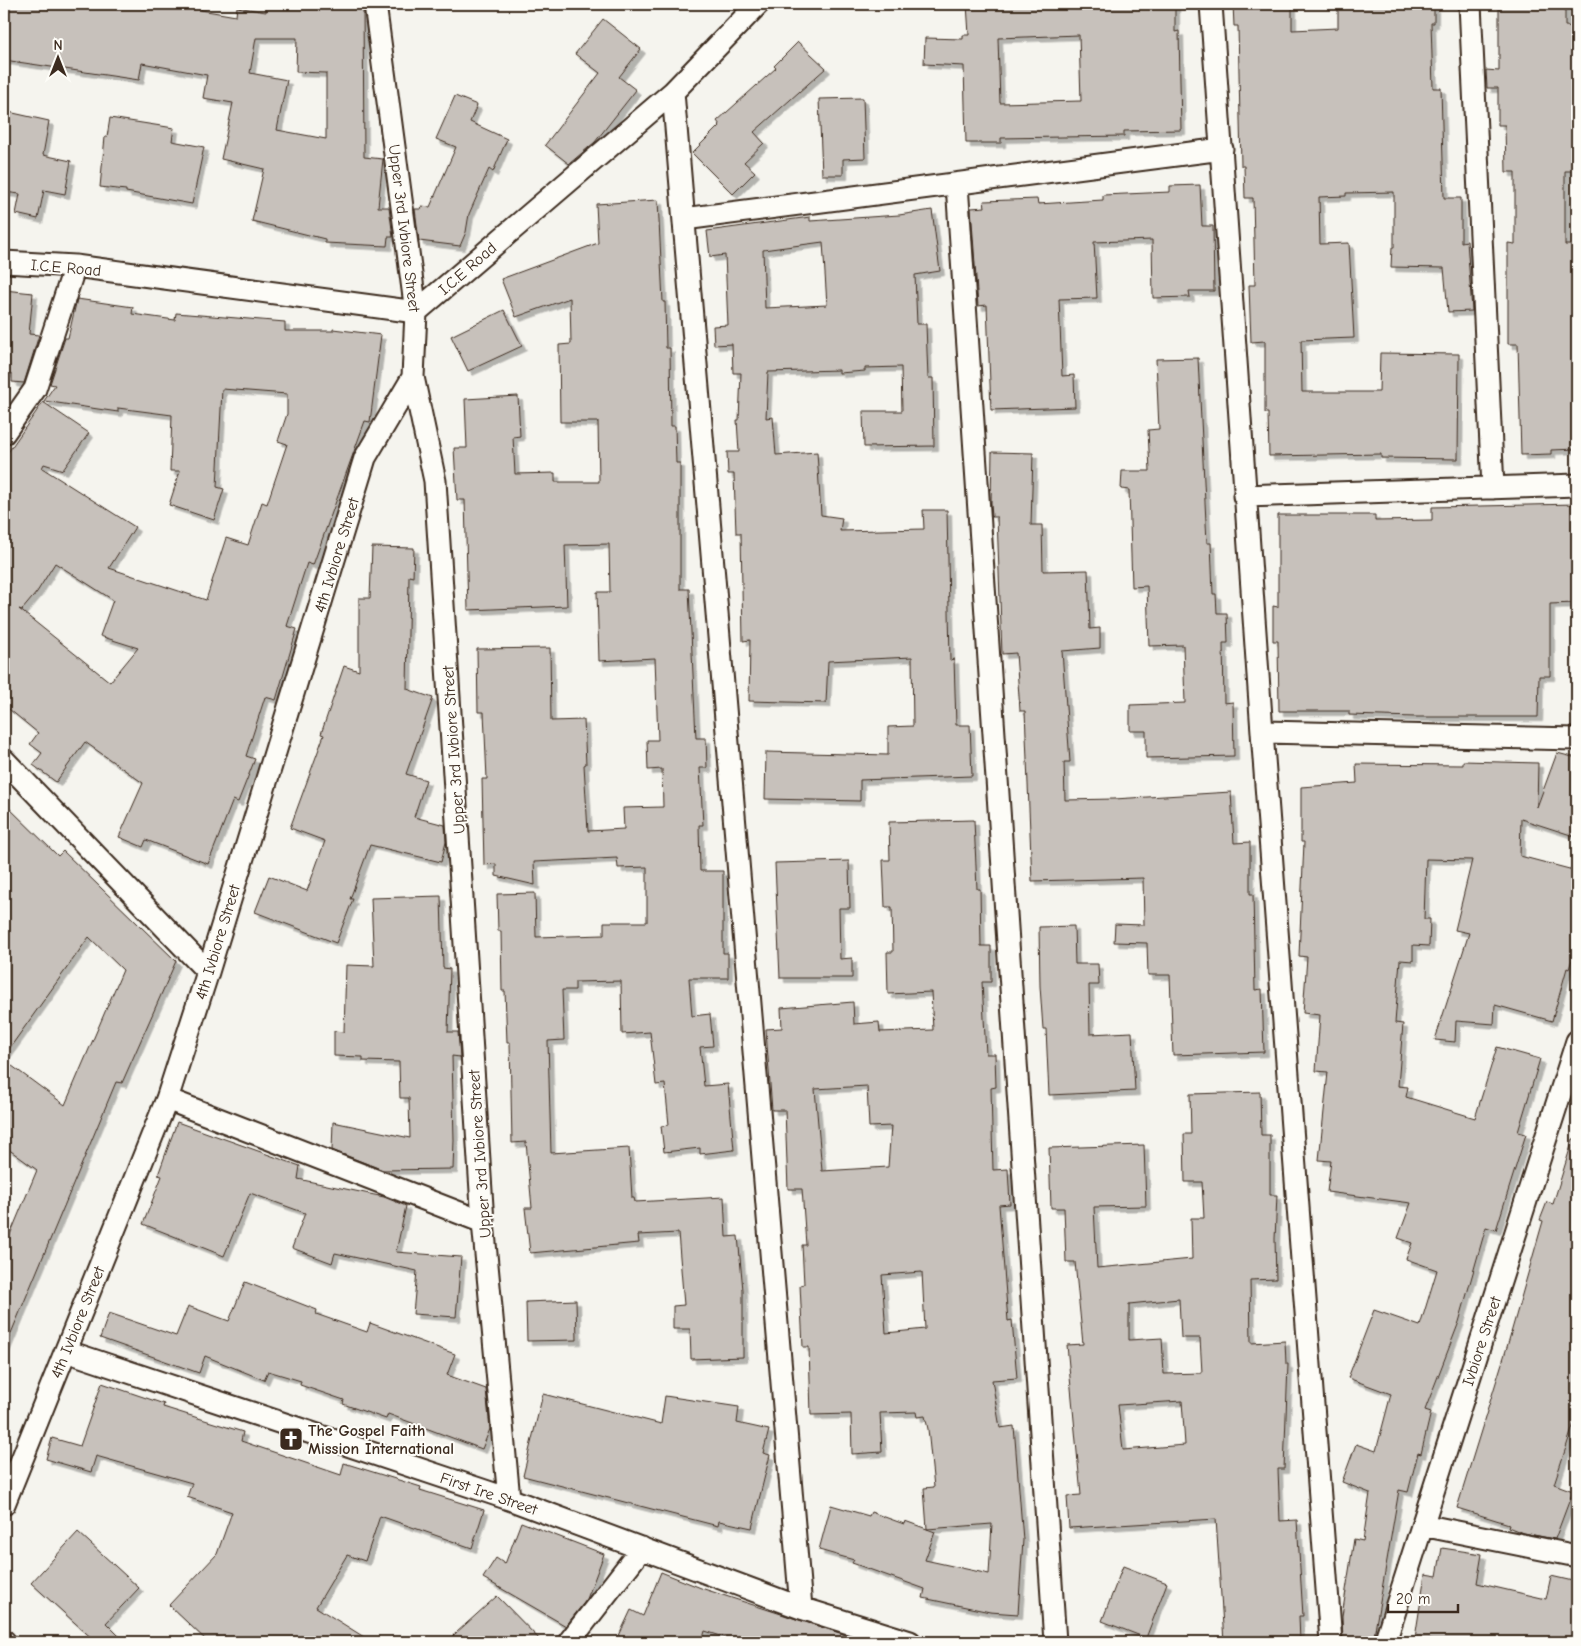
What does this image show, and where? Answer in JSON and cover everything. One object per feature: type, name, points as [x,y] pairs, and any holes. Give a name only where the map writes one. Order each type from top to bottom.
[{"type":"street","name":"Upper 3rd Ivbiore Street","points":[[375,4],[416,312],[413,376],[435,481],[483,1222],[509,1499]]},
{"type":"street","name":"I.C.E Road","points":[[4,262],[75,266],[416,312],[673,92],[758,4]]},
{"type":"street","points":[[1211,4],[1244,496],[1331,1642]]},
{"type":"street","points":[[1470,4],[1493,488]]},
{"type":"street","points":[[673,92],[802,1608]]},
{"type":"street","points":[[684,218],[1222,149]]},
{"type":"street","points":[[957,184],[1055,1642]]},
{"type":"street","points":[[4,434],[35,389],[75,266]]},
{"type":"street","name":"4th Ivbiore Street","points":[[4,1504],[167,1099],[208,972],[365,458],[413,376]]},
{"type":"street","points":[[1244,496],[1577,485]]},
{"type":"street","points":[[1262,732],[1577,739]]},
{"type":"street","points":[[4,760],[208,972]]},
{"type":"street","name":"Ivbiore Street","points":[[1386,1642],[1577,1041]]},
{"type":"street","points":[[167,1099],[483,1222]]},
{"type":"street","name":"First Ire Street","points":[[66,1351],[509,1499],[802,1608],[910,1642]]},
{"type":"street","points":[[1422,1525],[1577,1556]]},
{"type":"street","points":[[569,1642],[642,1548]]},
{"type":"building","points":[[4,4],[202,4],[201,10],[236,16],[237,7],[266,12],[266,4],[363,5],[364,157],[383,159],[378,207],[389,207],[393,237],[388,237],[387,246],[325,243],[325,239],[252,221],[264,169],[221,159],[233,103],[203,98],[207,75],[142,63],[139,80],[4,60]],"holes":[[[256,38],[297,38],[296,72],[326,73],[326,139],[277,130],[287,80],[250,73]]]},
{"type":"building","points":[[967,4],[1175,5],[1175,32],[1179,31],[1181,130],[1124,131],[1124,136],[1001,138],[1001,143],[966,143],[964,66],[924,64],[925,38],[963,39],[963,35],[969,35]],"holes":[[[1079,35],[1081,101],[1000,103],[998,38]]]},
{"type":"building","points":[[1233,4],[1292,4],[1292,30],[1338,28],[1338,4],[1434,4],[1434,23],[1431,23],[1433,88],[1441,88],[1444,198],[1461,198],[1461,242],[1467,241],[1472,311],[1448,312],[1444,268],[1391,267],[1392,247],[1394,247],[1394,192],[1346,193],[1346,196],[1319,197],[1320,244],[1349,243],[1354,338],[1301,340],[1302,392],[1379,392],[1380,353],[1459,354],[1458,459],[1381,458],[1381,454],[1269,456],[1268,413],[1265,413],[1265,341],[1251,342],[1249,285],[1255,285],[1253,198],[1245,198],[1244,166],[1241,166],[1238,26],[1234,26]]},
{"type":"building","points":[[1499,4],[1565,4],[1565,26],[1577,27],[1577,126],[1573,126],[1574,171],[1565,171],[1565,245],[1577,245],[1577,449],[1551,450],[1551,454],[1521,455],[1518,344],[1508,344],[1508,243],[1515,244],[1515,172],[1506,172],[1505,125],[1498,125],[1498,88],[1487,88],[1486,70],[1499,71]]},
{"type":"building","points":[[603,19],[641,49],[619,77],[636,90],[595,142],[569,164],[545,145],[600,73],[575,54]]},
{"type":"building","points":[[798,42],[826,68],[754,132],[764,143],[744,162],[755,172],[733,194],[692,153],[720,125],[717,121],[776,68],[774,66]]},
{"type":"building","points":[[455,96],[477,105],[470,122],[507,139],[493,172],[489,169],[469,214],[466,232],[460,246],[419,241],[415,209],[421,209],[422,206],[430,207],[456,147],[436,139]]},
{"type":"building","points":[[863,98],[865,158],[843,159],[843,175],[822,175],[819,99]]},
{"type":"building","points":[[4,111],[49,121],[43,155],[71,161],[65,194],[44,190],[38,219],[16,214],[20,194],[4,192]]},
{"type":"building","points":[[110,118],[174,128],[172,141],[204,147],[192,204],[126,192],[126,190],[100,187],[105,137],[107,137]]},
{"type":"building","points":[[1200,185],[1202,226],[1213,226],[1214,291],[1189,291],[1190,297],[1153,298],[1152,240],[1094,242],[1097,298],[1059,299],[1062,376],[1074,375],[1075,407],[991,410],[987,305],[978,306],[971,208],[985,207],[984,201],[1037,199],[1038,204],[1103,200],[1103,195],[1170,192],[1170,186]]},
{"type":"building","points":[[658,200],[666,348],[670,348],[671,426],[675,426],[676,463],[680,463],[680,589],[689,589],[696,738],[706,738],[707,768],[700,768],[703,825],[699,825],[700,871],[723,871],[723,953],[728,953],[728,978],[689,978],[692,1016],[710,1014],[713,1046],[700,1047],[704,1086],[728,1084],[734,1150],[700,1154],[700,1148],[664,1152],[661,1126],[669,1125],[665,1084],[656,1085],[650,1032],[622,1034],[621,981],[575,982],[575,990],[562,990],[564,1040],[548,1041],[551,1153],[629,1148],[632,1198],[634,1198],[635,1202],[724,1197],[726,1237],[738,1236],[743,1290],[743,1357],[691,1359],[690,1329],[673,1329],[673,1306],[684,1305],[678,1233],[638,1235],[639,1243],[530,1253],[525,1208],[532,1208],[526,1142],[512,1143],[510,1042],[507,1042],[505,991],[502,991],[501,931],[498,931],[497,894],[535,893],[536,937],[604,935],[604,922],[647,922],[647,867],[618,868],[617,858],[534,862],[535,885],[496,876],[496,864],[484,865],[482,779],[487,779],[484,712],[478,712],[477,649],[550,648],[551,721],[584,720],[586,764],[584,765],[588,831],[624,829],[623,808],[663,807],[662,769],[648,770],[647,740],[658,740],[655,658],[599,661],[597,592],[610,592],[609,544],[565,545],[567,606],[468,610],[465,500],[457,500],[454,448],[467,448],[465,399],[518,396],[520,436],[513,437],[515,474],[555,473],[555,482],[599,482],[598,422],[560,422],[559,345],[571,344],[570,298],[516,317],[501,279],[598,243],[596,204]]},
{"type":"building","points":[[932,210],[940,271],[915,275],[917,324],[926,324],[928,378],[933,378],[934,446],[864,447],[863,411],[902,411],[901,367],[865,368],[865,371],[839,373],[839,370],[768,372],[766,418],[773,417],[776,455],[817,452],[821,515],[842,518],[840,531],[924,529],[923,510],[947,510],[950,660],[954,659],[956,725],[970,725],[972,776],[860,780],[860,801],[765,799],[766,752],[888,755],[888,727],[913,726],[912,657],[828,661],[826,703],[749,701],[750,640],[743,641],[741,533],[736,533],[734,474],[728,474],[727,452],[739,452],[737,420],[739,420],[741,373],[733,373],[732,344],[714,345],[713,326],[728,325],[725,255],[710,257],[707,231],[810,217],[810,221],[899,215]],"holes":[[[823,242],[827,305],[765,308],[763,250]]]},
{"type":"building","points":[[4,290],[33,293],[29,334],[39,335],[24,383],[12,382],[12,374],[4,373]]},
{"type":"building","points":[[77,299],[133,307],[132,314],[175,320],[176,313],[285,322],[285,331],[333,331],[333,329],[381,335],[370,422],[365,421],[313,565],[307,563],[287,626],[297,629],[276,700],[265,697],[246,756],[255,759],[238,802],[233,800],[208,864],[146,840],[143,847],[119,837],[143,783],[85,742],[56,782],[33,765],[42,753],[30,744],[38,733],[4,705],[4,458],[43,402],[89,433],[63,470],[44,464],[42,468],[135,527],[109,568],[206,600],[226,538],[248,545],[262,502],[267,504],[287,444],[278,441],[287,414],[287,394],[222,389],[217,487],[224,489],[214,520],[169,505],[180,471],[170,471],[172,415],[118,408],[118,412],[44,401],[55,385],[50,384],[65,338],[68,338]],"holes":[[[55,563],[113,600],[100,636],[138,648],[110,682],[19,609],[22,610],[37,592]]]},
{"type":"building","points":[[504,310],[522,346],[468,371],[451,336]]},
{"type":"building","points":[[1198,358],[1207,543],[1211,543],[1213,594],[1216,594],[1217,613],[1227,613],[1228,643],[1223,643],[1224,703],[1233,702],[1234,756],[1146,758],[1146,731],[1130,731],[1130,705],[1185,703],[1183,645],[1149,646],[1147,586],[1132,587],[1129,490],[1121,489],[1122,471],[1150,471],[1148,430],[1159,429],[1156,359]]},
{"type":"building","points":[[992,452],[1033,453],[1031,525],[1042,525],[1043,571],[1088,570],[1090,629],[1100,628],[1100,648],[1062,651],[1070,762],[1064,762],[1065,800],[1231,792],[1234,843],[1250,842],[1250,894],[1253,894],[1255,990],[1262,989],[1264,1052],[1173,1055],[1170,975],[1148,975],[1147,943],[1114,942],[1115,924],[1144,925],[1143,878],[1032,881],[1025,711],[1020,711],[1016,653],[1002,654],[997,517],[992,517],[991,503]]},
{"type":"building","points":[[1577,504],[1576,603],[1550,604],[1550,676],[1539,676],[1538,717],[1415,717],[1349,715],[1349,711],[1279,711],[1278,641],[1273,641],[1273,606],[1278,607],[1278,515],[1375,515],[1375,521],[1432,520],[1432,507]]},
{"type":"building","points":[[372,547],[414,548],[413,577],[409,576],[407,689],[433,698],[406,774],[426,780],[414,817],[445,825],[446,842],[441,862],[370,845],[350,899],[353,899],[336,943],[255,912],[269,876],[307,891],[325,841],[290,828],[324,735],[321,734],[344,666],[359,671],[359,598],[370,598]]},
{"type":"building","points":[[1557,753],[1577,758],[1577,837],[1521,819],[1520,856],[1577,871],[1577,943],[1569,969],[1567,968],[1552,1021],[1495,1005],[1494,1024],[1456,1021],[1455,1042],[1435,1040],[1469,933],[1455,930],[1472,860],[1426,859],[1424,919],[1430,919],[1429,946],[1413,945],[1413,961],[1400,960],[1395,1023],[1403,1024],[1398,1086],[1408,1087],[1406,1097],[1475,1118],[1497,1047],[1540,1059],[1518,1132],[1526,1134],[1496,1230],[1486,1227],[1459,1322],[1425,1410],[1431,1412],[1421,1454],[1418,1453],[1408,1492],[1399,1490],[1373,1642],[1343,1642],[1342,1616],[1354,1539],[1363,1541],[1370,1493],[1342,1482],[1356,1444],[1376,1451],[1391,1394],[1348,1378],[1374,1310],[1420,1326],[1437,1270],[1406,1259],[1412,1243],[1398,1238],[1411,1203],[1327,1192],[1331,1161],[1319,1160],[1328,1072],[1316,1071],[1320,1015],[1303,1013],[1307,957],[1299,956],[1304,842],[1301,842],[1301,787],[1357,783],[1356,764],[1463,765],[1463,761],[1538,763],[1537,807]]},
{"type":"building","points":[[4,803],[58,856],[63,851],[176,961],[122,1083],[116,1082],[4,1350],[4,1249],[37,1170],[4,1146],[4,1060],[65,1105],[123,970],[89,937],[4,1056]]},
{"type":"building","points":[[974,820],[977,889],[980,889],[981,946],[991,946],[991,982],[982,982],[986,1054],[995,1054],[996,1087],[991,1088],[993,1170],[1008,1169],[1010,1204],[999,1205],[1008,1321],[1012,1320],[1017,1378],[992,1380],[1000,1428],[1014,1426],[1023,1540],[1018,1614],[990,1612],[923,1598],[925,1589],[852,1563],[854,1560],[819,1550],[831,1505],[869,1516],[871,1512],[904,1524],[905,1521],[927,1529],[924,1488],[934,1487],[925,1416],[917,1417],[916,1412],[880,1413],[882,1452],[852,1454],[851,1414],[811,1415],[809,1347],[803,1347],[800,1285],[804,1284],[802,1245],[806,1245],[802,1189],[788,1189],[785,1110],[772,1110],[767,1045],[766,1029],[782,1028],[781,1008],[853,1002],[854,1024],[879,1022],[880,1032],[933,1030],[931,992],[888,994],[887,952],[893,952],[892,907],[885,907],[883,860],[890,860],[889,822]],"holes":[[[867,1086],[869,1127],[891,1126],[888,1167],[822,1171],[815,1089]],[[922,1272],[925,1329],[886,1333],[882,1275]],[[992,1524],[989,1574],[925,1560],[935,1532],[927,1529]]]},
{"type":"building","points":[[849,861],[850,908],[839,908],[840,959],[852,958],[852,978],[780,978],[775,863]]},
{"type":"building","points":[[441,896],[443,968],[450,969],[448,1032],[458,1032],[460,1057],[452,1056],[453,1169],[383,1170],[332,1150],[333,1122],[410,1138],[409,1098],[400,1098],[399,1062],[363,1061],[363,1057],[334,1056],[334,1031],[344,1032],[346,965],[374,966],[371,898]]},
{"type":"building","points":[[1074,926],[1075,964],[1098,964],[1099,985],[1089,985],[1090,1034],[1132,1032],[1135,1091],[1049,1095],[1046,1029],[1043,1029],[1040,986],[1039,927]]},
{"type":"building","points":[[1260,1092],[1261,1135],[1270,1135],[1270,1195],[1277,1195],[1276,1279],[1250,1280],[1251,1343],[1285,1341],[1286,1364],[1288,1364],[1284,1469],[1278,1469],[1280,1521],[1297,1520],[1303,1616],[1299,1616],[1300,1642],[1224,1642],[1216,1519],[1069,1528],[1067,1496],[1081,1495],[1067,1345],[1083,1344],[1075,1262],[1066,1262],[1064,1208],[1051,1208],[1049,1148],[1144,1145],[1146,1206],[1094,1207],[1097,1268],[1192,1259],[1191,1218],[1204,1218],[1202,1182],[1185,1182],[1184,1134],[1191,1134],[1190,1094]],"holes":[[[1179,1299],[1181,1338],[1200,1338],[1202,1373],[1164,1374],[1162,1338],[1129,1340],[1129,1304]],[[1182,1401],[1185,1445],[1123,1450],[1118,1405]]]},
{"type":"building","points":[[177,1122],[300,1166],[298,1179],[384,1197],[406,1206],[396,1252],[461,1257],[456,1317],[413,1314],[417,1271],[335,1253],[332,1263],[292,1248],[305,1213],[250,1193],[224,1256],[143,1224],[162,1176],[158,1175]]},
{"type":"building","points":[[1573,1139],[1577,1139],[1577,1414],[1554,1484],[1573,1491],[1555,1539],[1523,1533],[1508,1527],[1509,1524],[1457,1508],[1507,1347],[1543,1221],[1540,1220],[1547,1202],[1553,1204]]},
{"type":"building","points":[[245,1282],[317,1310],[316,1314],[367,1332],[370,1323],[455,1354],[447,1375],[486,1389],[490,1429],[482,1449],[388,1414],[386,1419],[343,1404],[344,1400],[300,1385],[301,1381],[268,1371],[264,1380],[205,1356],[199,1373],[100,1338],[109,1313],[176,1336],[188,1306],[229,1321]]},
{"type":"building","points":[[576,1300],[577,1340],[527,1341],[526,1302]]},
{"type":"building","points":[[102,1383],[164,1404],[163,1407],[243,1432],[241,1441],[341,1475],[344,1463],[421,1487],[420,1490],[484,1510],[472,1548],[380,1516],[365,1561],[347,1555],[316,1607],[372,1642],[208,1642],[169,1605],[217,1554],[232,1512],[187,1497],[192,1483],[96,1456],[91,1472],[46,1459],[52,1438],[80,1446]]},
{"type":"building","points":[[543,1394],[661,1424],[665,1396],[739,1407],[737,1423],[769,1430],[763,1453],[770,1455],[752,1528],[719,1521],[718,1526],[523,1476]]},
{"type":"building","points":[[521,1522],[604,1554],[587,1599],[566,1626],[483,1578],[496,1558],[505,1564]]},
{"type":"building","points":[[78,1532],[139,1588],[106,1623],[125,1642],[96,1642],[31,1583]]},
{"type":"building","points":[[1442,1548],[1482,1554],[1477,1583],[1546,1599],[1551,1576],[1577,1582],[1577,1642],[1443,1642],[1415,1638],[1425,1574],[1437,1576]]},
{"type":"building","points":[[1123,1566],[1167,1583],[1146,1638],[1102,1621]]},
{"type":"building","points":[[661,1572],[701,1588],[858,1639],[857,1642],[740,1642],[705,1631],[702,1642],[616,1642],[631,1610],[643,1616]]},
{"type":"building","points":[[497,1596],[542,1642],[446,1642]]},
{"type":"place","name":"The Gospel Faith Mission International","points":[[291,1439]]}]
